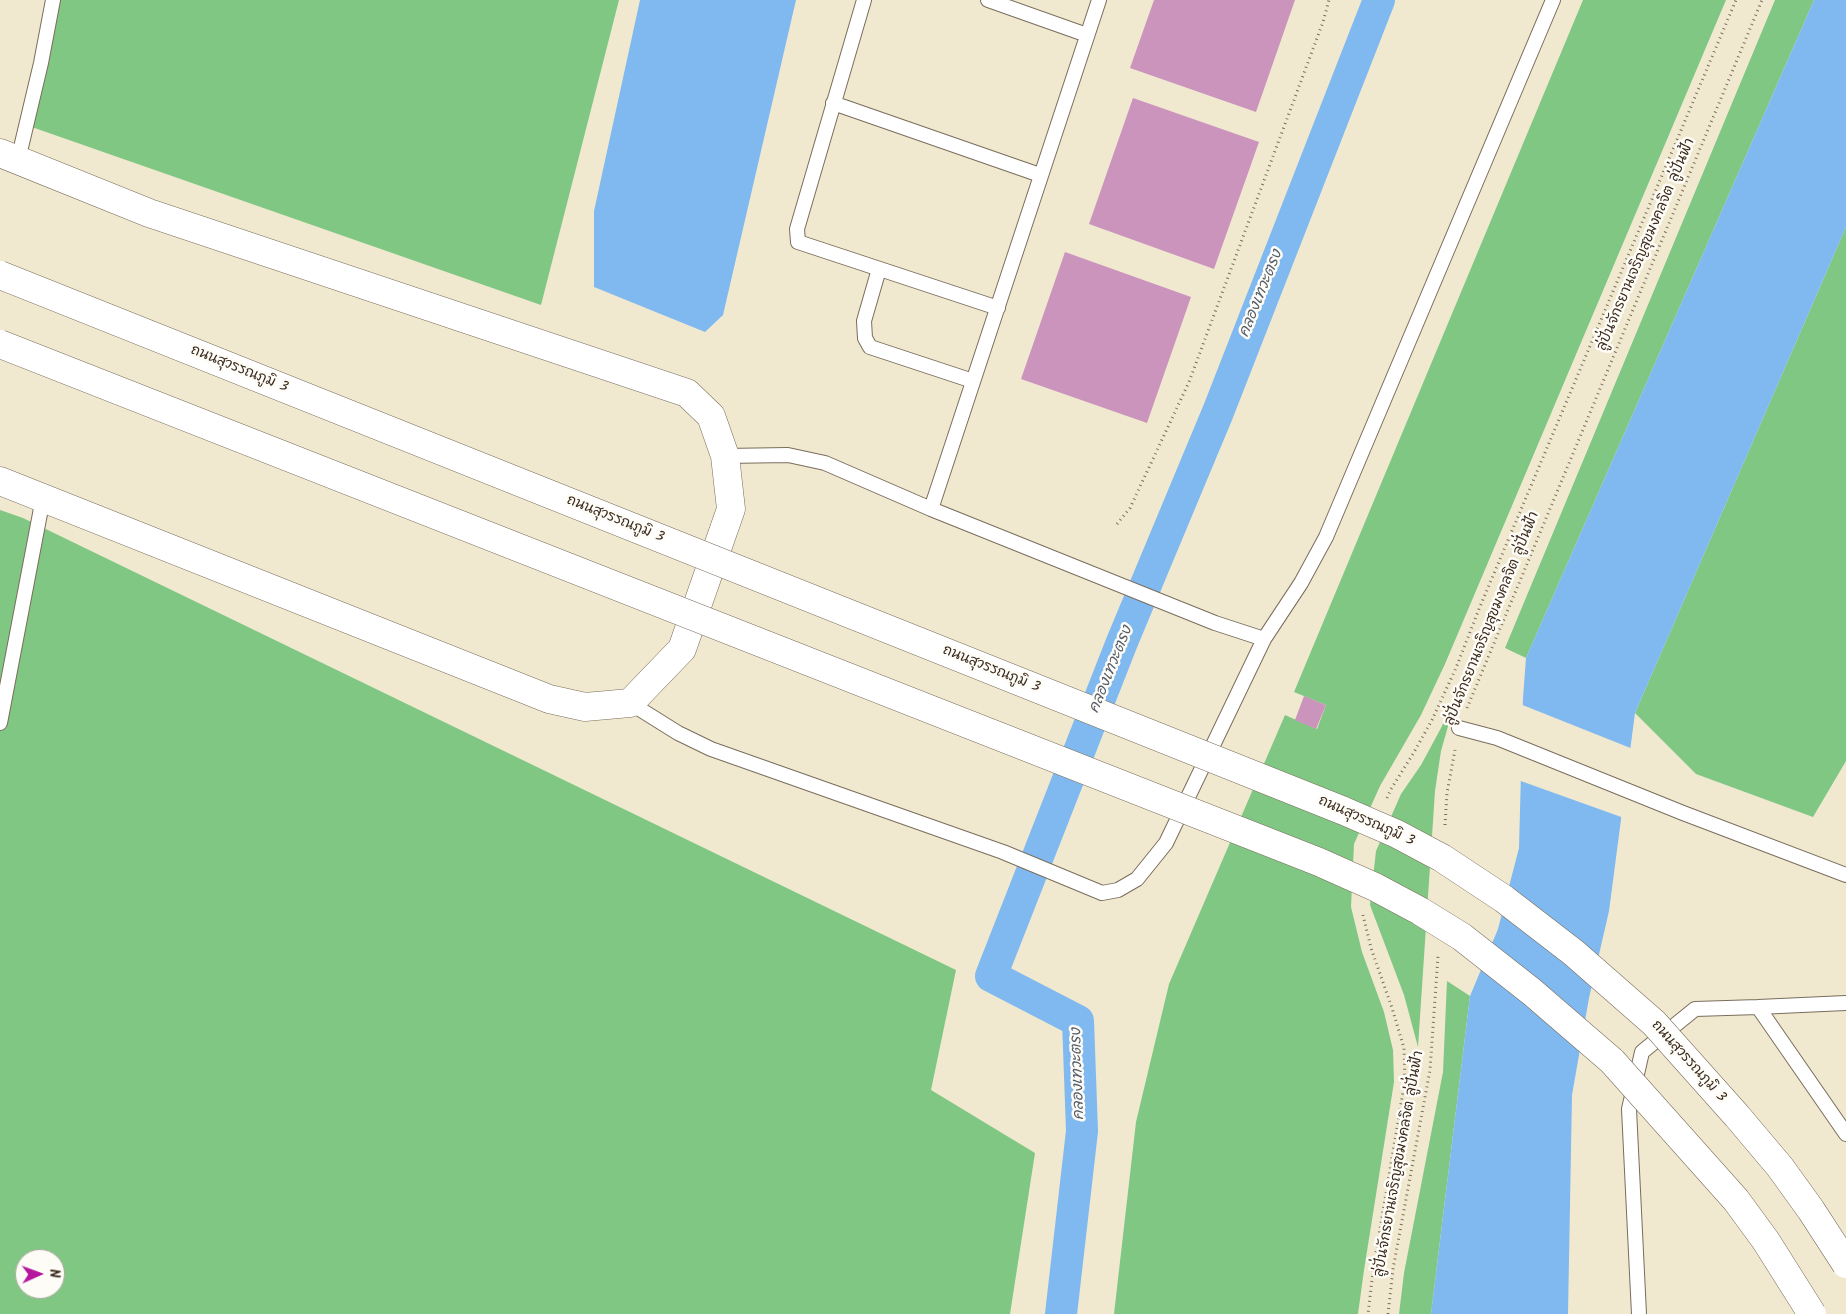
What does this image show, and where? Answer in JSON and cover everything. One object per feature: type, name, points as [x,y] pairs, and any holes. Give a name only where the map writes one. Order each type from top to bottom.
[{"type":"street","points":[[0,481],[549,699],[585,707],[630,703],[682,649],[731,509],[725,456],[711,416],[687,393],[149,213],[9,157]]},
{"type":"street","name":"ถนนสุวรรณภูมิ 3","points":[[0,275],[1344,810],[1397,834],[1442,858],[1504,899],[1574,953],[1654,1023],[1737,1116],[1780,1168],[1811,1210],[1846,1264]]},
{"type":"street","points":[[0,344],[1291,851],[1375,887],[1462,937],[1532,992],[1612,1061],[1689,1145],[1736,1200],[1766,1241],[1812,1314]]},
{"type":"lane","points":[[9,157],[41,63],[53,0]]},
{"type":"lane","points":[[864,0],[796,229],[798,242],[998,308]]},
{"type":"lane","points":[[988,0],[1087,35]]},
{"type":"lane","points":[[931,509],[1099,0]]},
{"type":"lane","points":[[630,703],[678,733],[710,749],[1003,852],[1102,892],[1118,890],[1137,879],[1166,843],[1264,639],[1301,583],[1326,537],[1553,0]]},
{"type":"lane","points":[[833,103],[1040,175]]},
{"type":"lane","points":[[879,269],[864,321],[865,338],[870,348],[973,381]]},
{"type":"lane","points":[[725,456],[788,455],[826,463],[931,509],[1215,623],[1264,639]]},
{"type":"lane","points":[[0,723],[43,498]]},
{"type":"lane","points":[[1460,728],[1497,738],[1683,813],[1846,875]]},
{"type":"lane","points":[[1639,1314],[1629,1109],[1642,1052],[1695,1009],[1846,1004]]},
{"type":"lane","points":[[1758,1007],[1846,1134]]},
{"type":"path","points":[[1117,524],[1130,508],[1189,382],[1323,22],[1329,0]]},
{"type":"path","points":[[1384,805],[1390,789],[1432,720],[1456,668],[1479,609],[1736,0]]},
{"type":"path","name":"ลู่ปั่นจักรยานเจริญสุขมงคลจิต ลู่ปั่นฟ้า","points":[[1445,831],[1447,793],[1460,728],[1474,689],[1762,0]]},
{"type":"path","points":[[1363,914],[1371,948],[1404,1048],[1405,1080],[1373,1271],[1368,1314]]},
{"type":"path","name":"ลู่ปั่นจักรยานเจริญสุขมงคลจิต ลู่ปั่นฟ้า","points":[[1388,1314],[1393,1269],[1430,1070],[1438,947]]},
{"type":"green space","points":[[54,0],[619,0],[541,305],[26,125]]},
{"type":"green space","points":[[1583,0],[1726,0],[1445,664],[1421,715],[1380,786],[1354,844],[1351,907],[1362,952],[1384,1012],[1393,1050],[1394,1082],[1358,1314],[1114,1314],[1136,1122],[1169,984],[1285,715],[1317,729],[1326,705],[1294,692]]},
{"type":"green space","points":[[1775,0],[1814,0],[1526,658],[1505,648]]},
{"type":"green space","points":[[1846,227],[1846,761],[1813,817],[1696,774],[1635,713]]},
{"type":"green space","points":[[0,510],[23,518],[956,970],[931,1090],[1035,1153],[1010,1314],[0,1314]]},
{"type":"green space","points":[[1458,691],[1441,751],[1435,791],[1418,1047],[1404,995],[1370,905],[1376,851],[1401,794],[1421,765]]},
{"type":"green space","points":[[1447,981],[1470,996],[1431,1314],[1399,1314],[1404,1273],[1443,1072]]},
{"type":"water","points":[[640,0],[796,0],[723,315],[705,332],[594,287],[594,211]]},
{"type":"water","points":[[1814,0],[1846,0],[1846,227],[1635,713],[1609,911],[1589,998],[1572,1095],[1568,1314],[1431,1314],[1470,996],[1498,929],[1519,848],[1523,698],[1526,658]]},
{"type":"pier","points":[[1520,704],[1633,749],[1624,818],[1518,780]]},
{"type":"building","points":[[1154,0],[1295,0],[1256,112],[1130,68]]},
{"type":"building","points":[[1133,98],[1259,142],[1214,269],[1089,224]]},
{"type":"building","points":[[1065,252],[1191,297],[1147,423],[1021,379]]},
{"type":"building","points":[[1304,696],[1326,705],[1316,729],[1295,720]]},
{"type":"waterway","name":"คลองเทวะตรง","points":[[1061,1314],[1082,1131],[1078,1021],[991,976],[1122,642],[1218,412],[1379,0]]}]
